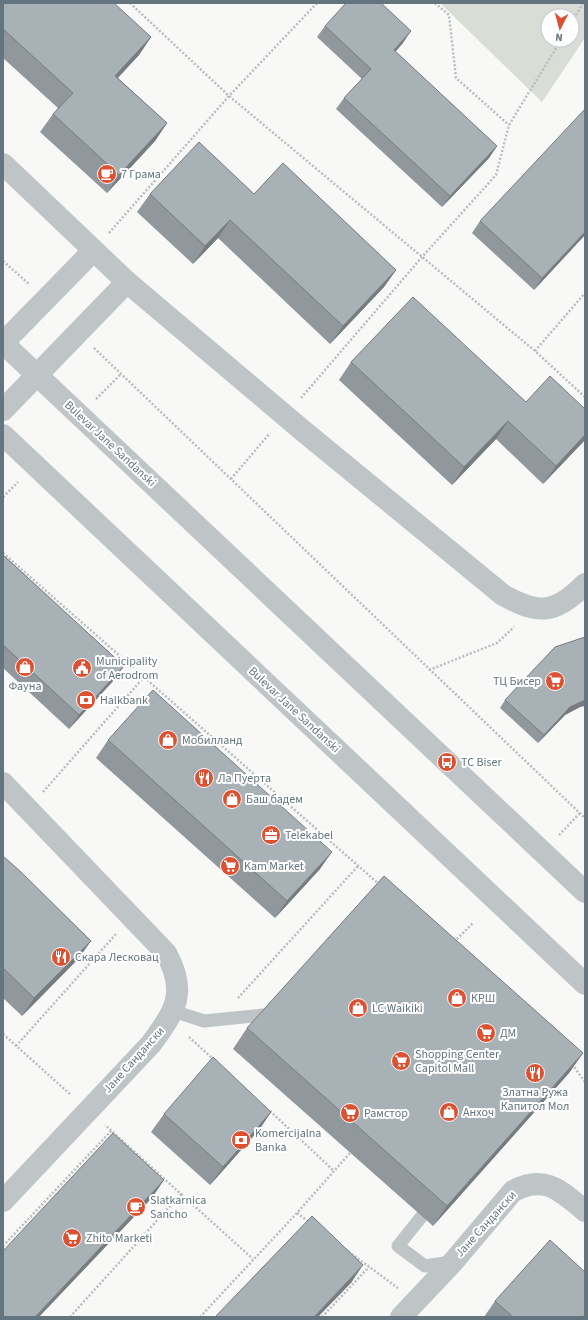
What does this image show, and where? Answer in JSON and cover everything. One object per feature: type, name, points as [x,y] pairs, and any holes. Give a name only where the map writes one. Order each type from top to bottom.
[{"type":"street","points":[[3,164],[92,251],[127,282],[285,416],[484,581],[508,598],[533,608],[552,608],[562,604],[585,584]]},
{"type":"street","points":[[3,343],[92,251]]},
{"type":"street","points":[[3,410],[127,282]]},
{"type":"street","name":"Bulevar Jane Sandanski","points":[[3,343],[585,892]]},
{"type":"street","name":"Bulevar Jane Sandanski","points":[[3,435],[585,984]]},
{"type":"street","name":"Јане Сандански","points":[[3,783],[166,953],[175,970],[178,990],[176,1002],[171,1015],[151,1044],[3,1201]]},
{"type":"street","name":"Јане Сандански","points":[[401,1317],[453,1262],[514,1191],[525,1185],[537,1184],[551,1186],[561,1191],[585,1211]]},
{"type":"lane","points":[[171,1015],[196,1018],[204,1021],[263,1015]]},
{"type":"lane","points":[[422,1216],[398,1246],[425,1266],[453,1262]]},
{"type":"path","points":[[130,3],[229,96],[535,351],[585,397]]},
{"type":"path","points":[[92,251],[229,96],[317,3]]},
{"type":"path","points":[[435,3],[449,15],[456,78],[509,126]]},
{"type":"path","points":[[231,479],[422,257],[496,175],[509,126],[556,48]]},
{"type":"path","points":[[3,261],[46,300]]},
{"type":"path","points":[[535,351],[585,293]]},
{"type":"path","points":[[78,333],[585,818]]},
{"type":"path","points":[[80,416],[121,374]]},
{"type":"path","points":[[3,553],[359,865],[381,886]]},
{"type":"path","points":[[429,670],[497,643],[533,608]]},
{"type":"path","points":[[28,808],[144,677]]},
{"type":"path","points":[[559,835],[580,813]]},
{"type":"path","points":[[235,1001],[359,865]]},
{"type":"path","points":[[16,1046],[131,917]]},
{"type":"path","points":[[452,943],[473,923]]},
{"type":"path","points":[[171,1015],[196,1044],[213,1060]]},
{"type":"path","points":[[196,1018],[196,1044]]},
{"type":"path","points":[[3,1034],[88,1110]]},
{"type":"path","points":[[572,1063],[585,1082]]},
{"type":"path","points":[[265,1107],[334,1171]]},
{"type":"path","points":[[106,1126],[253,1259]]},
{"type":"path","points":[[3,1246],[111,1131]]},
{"type":"path","points":[[200,1317],[297,1213],[350,1153]]},
{"type":"path","points":[[70,1317],[181,1194]]},
{"type":"path","points":[[297,1213],[315,1227]]},
{"type":"path","points":[[339,1244],[374,1271]]},
{"type":"path","points":[[322,1317],[369,1267]]},
{"type":"shaded area","points":[[440,3],[585,3],[585,38],[580,45],[580,8],[540,8],[540,48],[578,48],[542,102]]},
{"type":"building","points":[[3,3],[114,3],[151,37],[115,76],[167,123],[119,175],[53,114],[73,93],[3,29]]},
{"type":"building","points":[[346,3],[381,3],[411,31],[394,50],[497,146],[450,196],[344,98],[371,69],[325,26]]},
{"type":"building","points":[[585,109],[585,232],[542,278],[480,221]]},
{"type":"building","points":[[199,142],[254,194],[283,163],[396,270],[343,326],[230,220],[205,246],[150,194]]},
{"type":"building","points":[[413,297],[526,402],[550,376],[585,409],[585,435],[556,466],[508,421],[464,467],[351,362]]},
{"type":"building","points":[[3,555],[124,666],[79,715],[3,645]]},
{"type":"building","name":"ТЦ Бисер","points":[[585,637],[585,700],[570,707],[544,735],[505,700],[555,647]]},
{"type":"building","points":[[153,690],[332,852],[287,901],[108,740]]},
{"type":"building","points":[[3,856],[91,941],[34,998],[3,968]]},
{"type":"building","name":"Shopping Center Capitol Mall","points":[[384,876],[583,1053],[447,1206],[247,1028]]},
{"type":"building","points":[[213,1057],[271,1112],[223,1167],[164,1114]]},
{"type":"building","points":[[113,1133],[164,1180],[35,1317],[5,1317],[3,1315],[3,1251]]},
{"type":"building","points":[[312,1216],[363,1265],[314,1317],[215,1317]]},
{"type":"building","points":[[550,1240],[585,1272],[585,1314],[583,1317],[513,1317],[495,1301]]},
{"type":"place","name":"7 Грама","points":[[107,174]]},
{"type":"place","name":"Фауна","points":[[25,667]]},
{"type":"place","name":"Municipality of Aerodrom","points":[[82,668]]},
{"type":"place","name":"ТЦ Бисер","points":[[555,681]]},
{"type":"place","name":"Halkbank","points":[[86,700]]},
{"type":"place","name":"Мобилланд","points":[[168,740]]},
{"type":"place","name":"TC Biser","points":[[447,762]]},
{"type":"place","name":"Ла Пуерта","points":[[204,778]]},
{"type":"place","name":"Баш бадем","points":[[232,799]]},
{"type":"place","name":"Telekabel","points":[[271,835]]},
{"type":"place","name":"Kam Market","points":[[230,866]]},
{"type":"place","name":"Скара Лесковац","points":[[61,957]]},
{"type":"place","name":"КРШ","points":[[457,998]]},
{"type":"place","name":"LC Waikiki","points":[[358,1008]]},
{"type":"place","name":"ДМ","points":[[486,1033]]},
{"type":"place","name":"Shopping Center Capitol Mall","points":[[401,1061]]},
{"type":"place","name":"Златна Ружа Капитол Мол","points":[[535,1073]]},
{"type":"place","name":"Анхоч","points":[[449,1112]]},
{"type":"place","name":"Рамстор","points":[[350,1113]]},
{"type":"place","name":"Komercijalna Banka","points":[[241,1140]]},
{"type":"place","name":"Slatkarnica Sancho","points":[[136,1207]]},
{"type":"place","name":"Zhito Marketi","points":[[72,1238]]}]
